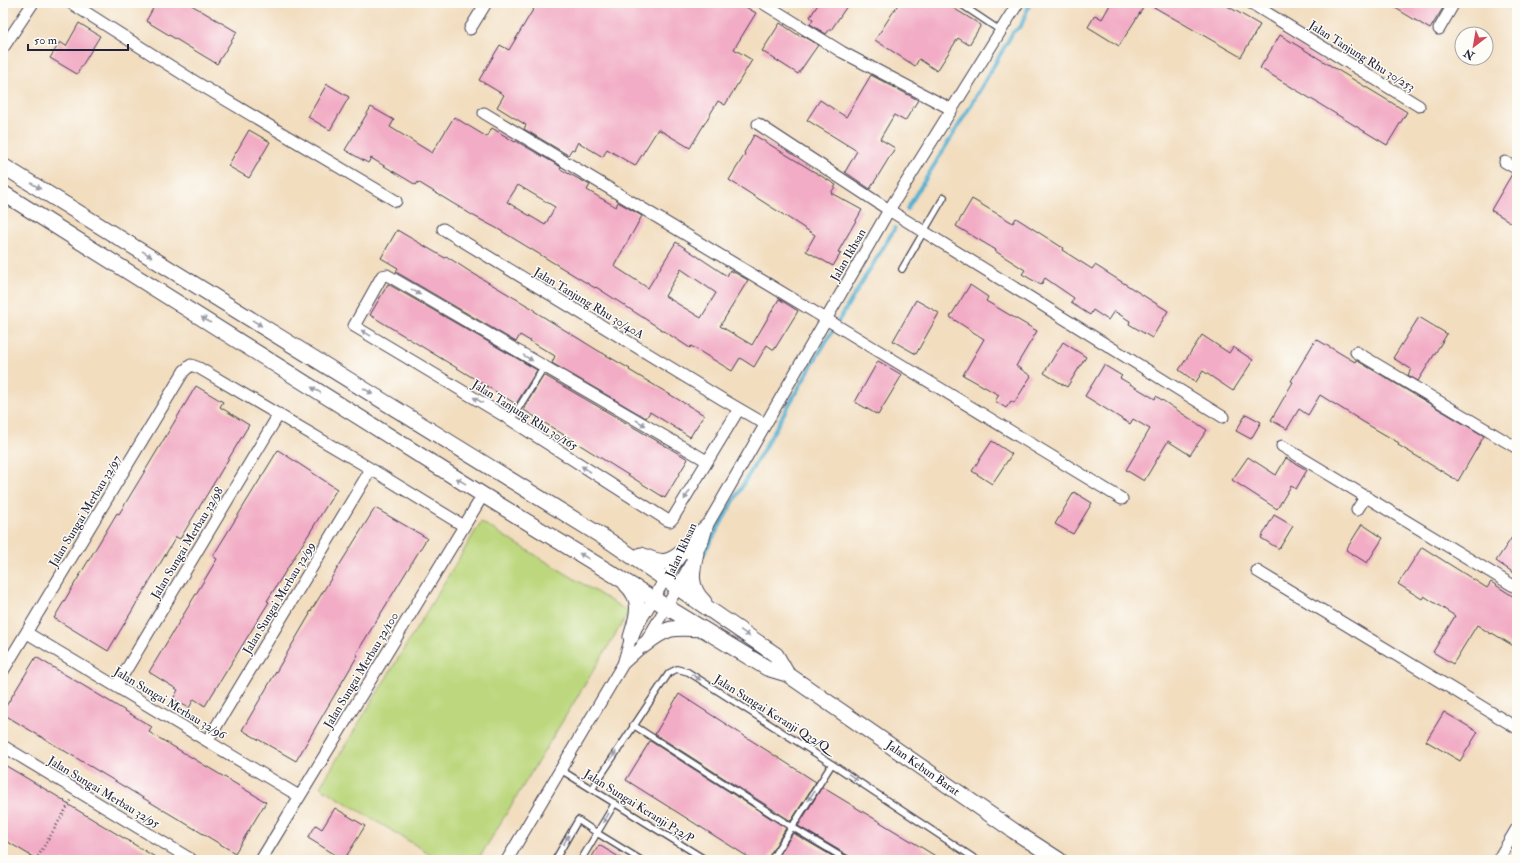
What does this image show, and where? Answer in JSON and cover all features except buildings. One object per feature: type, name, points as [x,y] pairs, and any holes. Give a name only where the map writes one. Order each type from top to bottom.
[{"type":"main road","points":[[3,166],[611,542],[660,562],[670,561],[691,551],[692,582],[695,591],[702,600],[723,618]]},
{"type":"main road","points":[[3,193],[483,495],[618,576],[633,590],[638,601],[631,637]]},
{"type":"main road","name":"Jalan Kebun Barat","points":[[611,542],[776,654],[787,674]]},
{"type":"main road","name":"Jalan Kebun Barat","points":[[618,576],[767,668],[787,674],[1014,831],[1059,860]]},
{"type":"main road","points":[[644,645],[658,634],[673,628],[705,630]]},
{"type":"street","points":[[3,48],[33,3]]},
{"type":"street","points":[[71,3],[194,82],[396,201]]},
{"type":"street","points":[[470,29],[486,3]]},
{"type":"street","points":[[763,3],[842,52],[951,108]]},
{"type":"street","name":"Jalan Tanjung Rhu 30/253","points":[[1251,3],[1419,106]]},
{"type":"street","points":[[1439,29],[1454,3]]},
{"type":"street","name":"Jalan Ikhsan","points":[[623,664],[644,645],[667,607],[678,587],[696,534],[708,524],[765,424],[829,321],[889,210],[951,108],[1001,31],[1014,5]]},
{"type":"street","points":[[484,113],[1122,500]]},
{"type":"street","points":[[758,124],[889,210],[1223,417]]},
{"type":"street","points":[[1505,162],[1517,169]]},
{"type":"street","name":"Jalan Tanjung Rhu 30/40A","points":[[443,228],[765,424]]},
{"type":"street","name":"Jalan Tanjung Rhu 30/165","points":[[544,367],[387,275],[382,276],[354,326],[511,420],[667,520],[670,521],[673,518],[707,461]]},
{"type":"street","points":[[1356,352],[1517,448]]},
{"type":"street","name":"Jalan Sungai Merbau 32/97","points":[[3,671],[184,371],[191,365],[199,368],[279,414]]},
{"type":"street","points":[[544,367],[707,461],[739,409]]},
{"type":"street","points":[[279,414],[464,526]]},
{"type":"street","name":"Jalan Sungai Merbau 32/98","points":[[117,685],[279,414]]},
{"type":"street","points":[[1282,446],[1517,588]]},
{"type":"street","name":"Jalan Sungai Merbau 32/99","points":[[208,740],[371,469]]},
{"type":"street","name":"Jalan Sungai Merbau 32/100","points":[[261,860],[483,495]]},
{"type":"street","points":[[1357,510],[1366,496]]},
{"type":"street","name":"Jalan Ikhsan","points":[[623,664],[631,637],[665,579],[691,551]]},
{"type":"street","points":[[1257,571],[1517,728]]},
{"type":"street","name":"Jalan Sungai Merbau 32/96","points":[[27,633],[117,685],[299,796]]},
{"type":"street","points":[[507,860],[623,664]]},
{"type":"street","name":"Jalan Sungai Merbau 32/95","points":[[3,746],[192,860]]},
{"type":"street","points":[[1500,860],[1517,828]]},
{"type":"lane","points":[[959,3],[1001,31]]},
{"type":"lane","points":[[902,269],[944,197]]},
{"type":"lane","points":[[511,420],[544,367]]},
{"type":"lane","name":"Jalan Sungai Keranji Q32/Q","points":[[592,789],[662,682],[669,673],[677,669],[688,672],[832,764],[977,860]]},
{"type":"lane","points":[[633,726],[792,827],[847,860]]},
{"type":"lane","points":[[771,860],[832,764]]},
{"type":"lane","name":"Jalan Sungai Keranji P32/P","points":[[561,770],[706,860]]},
{"type":"lane","points":[[580,860],[615,803]]},
{"type":"lane","points":[[555,860],[578,820],[641,860]]},
{"type":"path","points":[[36,860],[77,790]]},
{"type":"green space","points":[[481,522],[629,612],[478,860],[440,860],[320,787]]},
{"type":"waterway","points":[[907,209],[970,107],[1013,32],[1021,26],[1030,3]]},
{"type":"waterway","points":[[701,558],[813,363],[895,228]]}]
